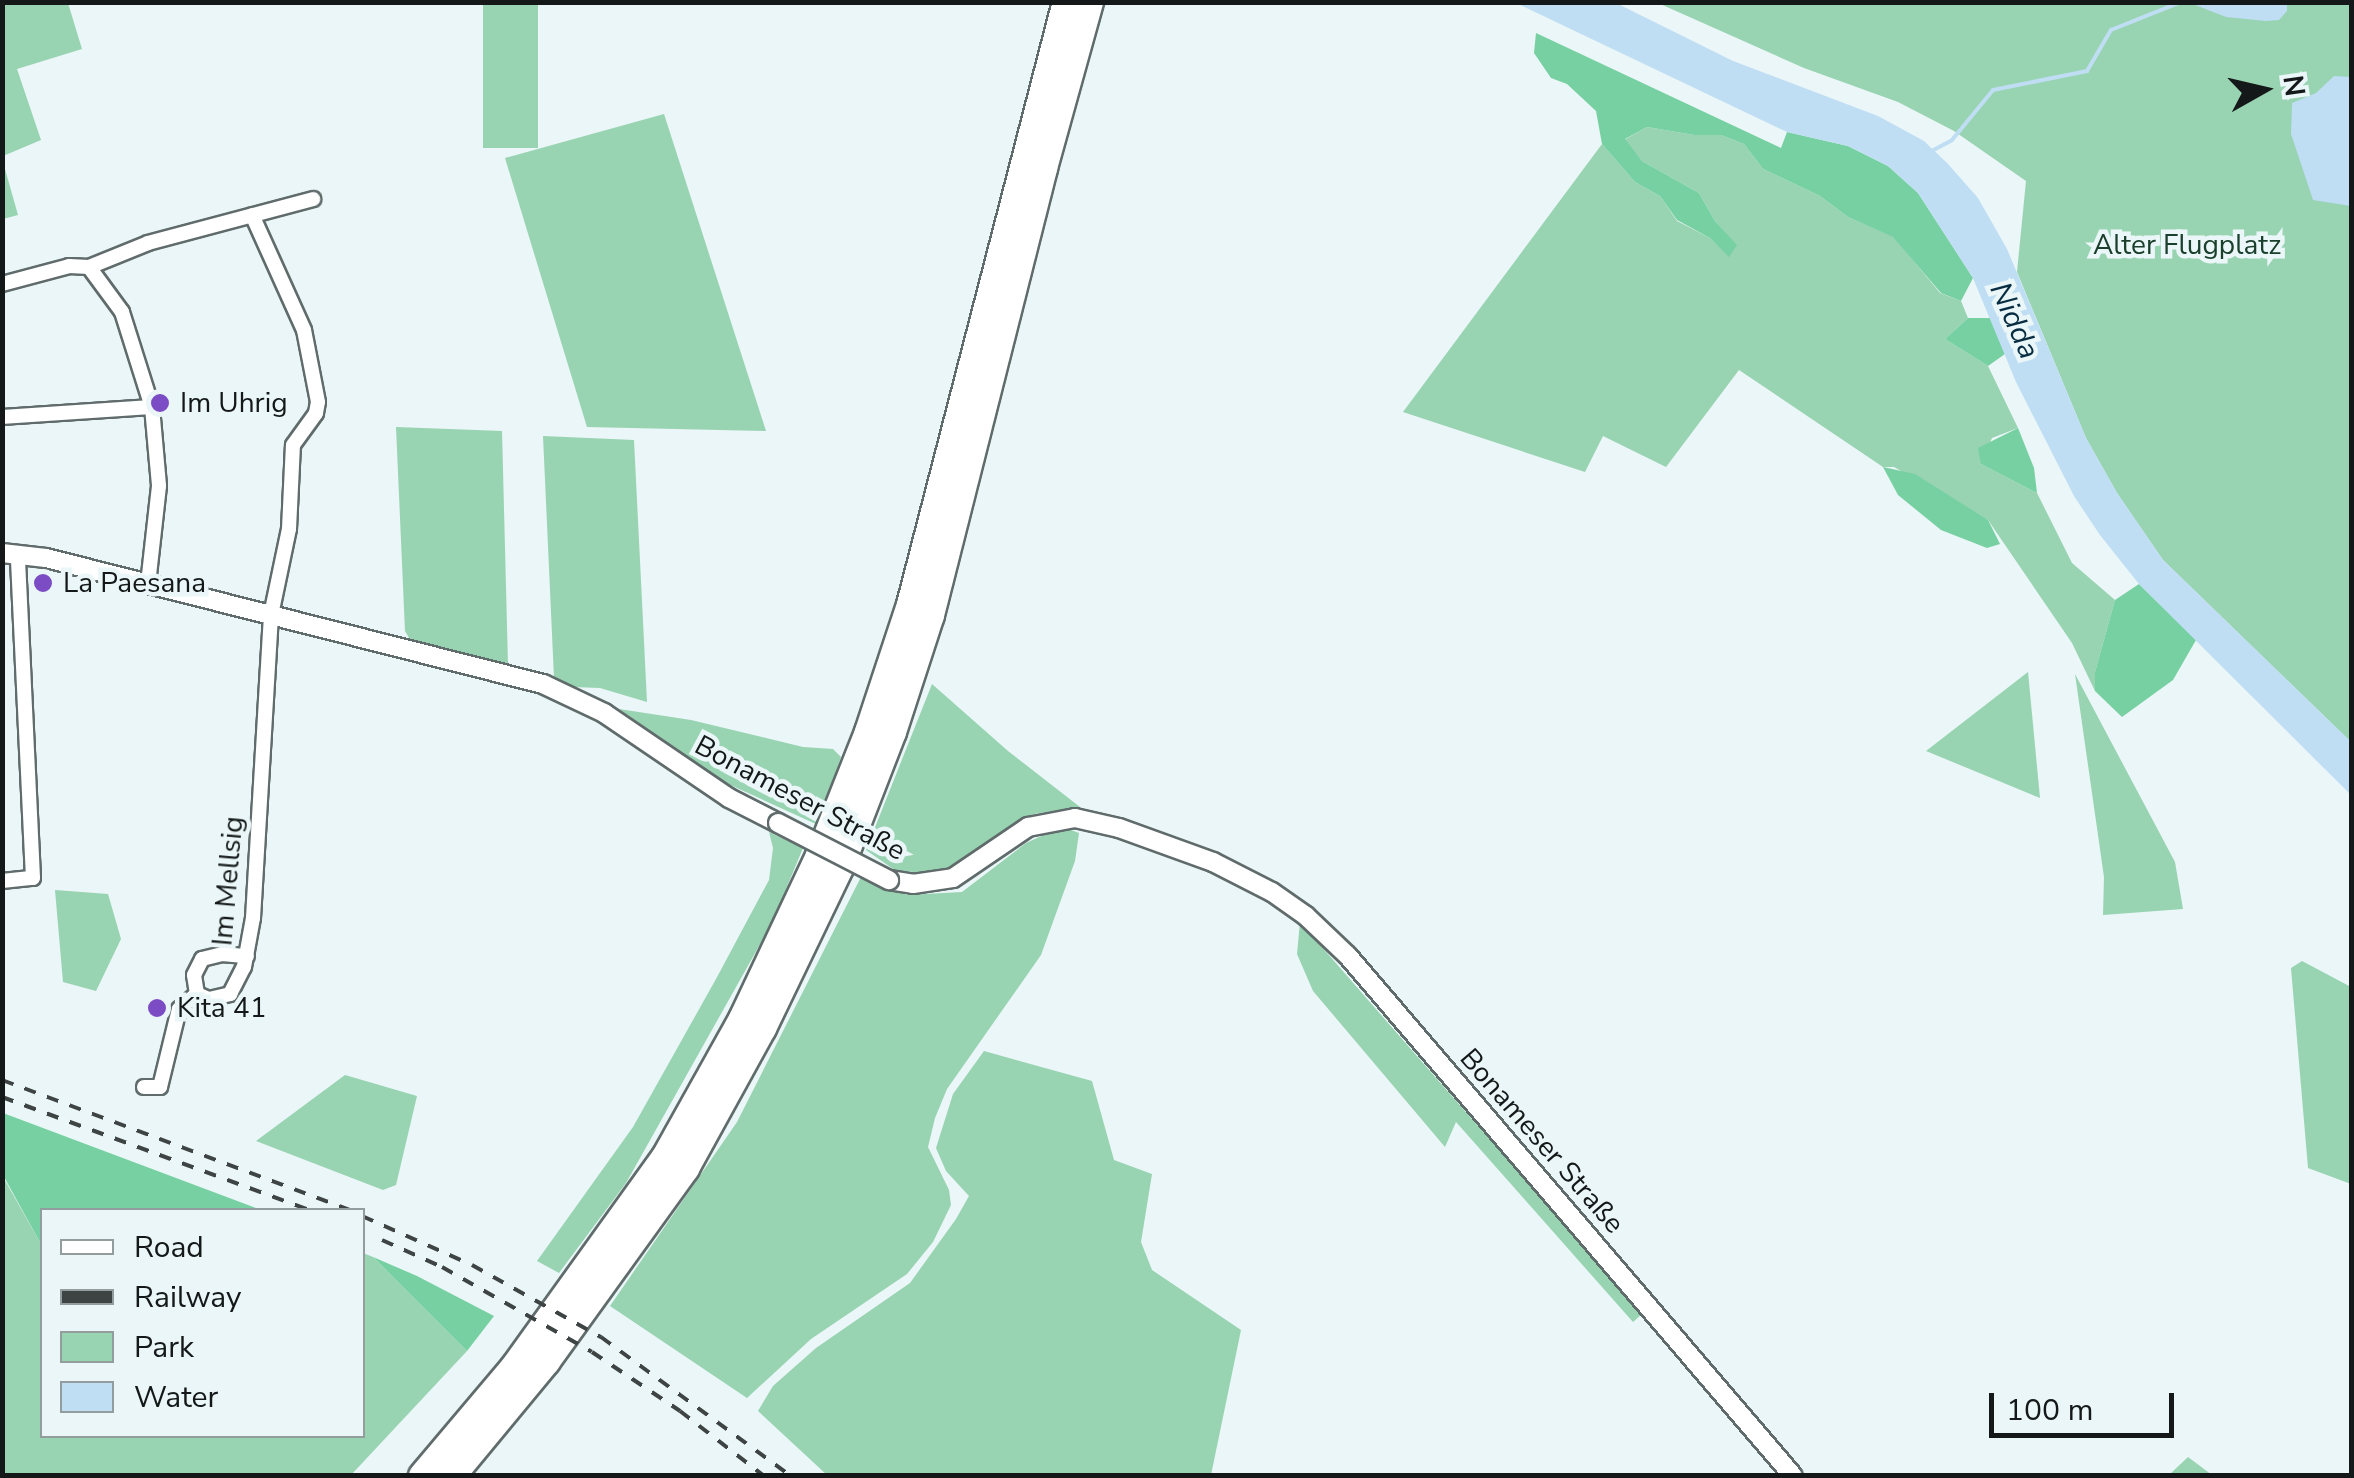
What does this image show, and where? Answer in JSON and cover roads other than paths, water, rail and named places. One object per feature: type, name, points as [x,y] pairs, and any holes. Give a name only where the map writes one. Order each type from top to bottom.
[{"type":"highway","points":[[423,1476],[515,1366],[666,1157],[743,1019],[820,856],[869,732],[916,586],[1067,2]]},
{"type":"highway","points":[[450,1476],[546,1361],[685,1168],[762,1028],[840,866],[892,732],[934,600],[1042,168],[1089,2]]},
{"type":"street","points":[[2,284],[68,266],[89,267],[148,244],[313,199]]},
{"type":"street","name":"Im Mellsig","points":[[197,994],[209,999],[230,994],[247,956],[271,615],[289,529],[293,445],[316,414],[318,402],[304,330],[252,214]]},
{"type":"street","points":[[89,267],[122,312],[152,406],[158,486],[148,584]]},
{"type":"street","points":[[2,417],[152,406]]},
{"type":"street","points":[[2,881],[33,878],[10,553]]},
{"type":"street","name":"Bonameser Straße","points":[[10,553],[542,684],[604,713],[729,798],[889,880],[913,884],[953,878],[1028,827],[1075,818],[1108,824],[1213,862],[1281,898],[1348,956],[1793,1476]]},
{"type":"street","points":[[144,1087],[160,1087],[179,1010],[197,994],[194,975],[202,959],[222,954],[247,956]]},
{"type":"water","name":"Nidda","points":[[1516,3],[1616,3],[1733,61],[1878,116],[1924,141],[1978,198],[2007,249],[2086,438],[2117,493],[2163,560],[2351,742],[2351,795],[2139,584],[2100,535],[2074,496],[2016,382],[1973,278],[1918,193],[1888,166],[1848,146],[1787,132]]},
{"type":"water","points":[[2190,3],[2287,3],[2287,11],[2279,20],[2266,21],[2226,17]]},
{"type":"water","points":[[2334,76],[2351,77],[2351,206],[2313,200],[2291,134],[2292,103],[2316,93]]},
{"type":"waterway","points":[[1928,153],[1952,140],[1993,90],[2087,71],[2111,30],[2181,2]]},
{"type":"railway","points":[[2,1080],[345,1208]]},
{"type":"railway","points":[[2,1097],[304,1208]]},
{"type":"railway","points":[[365,1217],[472,1265],[601,1337],[791,1476]]},
{"type":"railway","points":[[382,1240],[442,1267],[592,1352],[680,1411],[764,1476]]},
{"type":"place","name":"Im Uhrig","points":[[160,403]]},
{"type":"place","name":"La Paesana","points":[[43,583]]},
{"type":"place","name":"Kita 41","points":[[157,1008]]},
{"type":"park label","name":"Alter Flugplatz","points":[[2187,245]]}]
